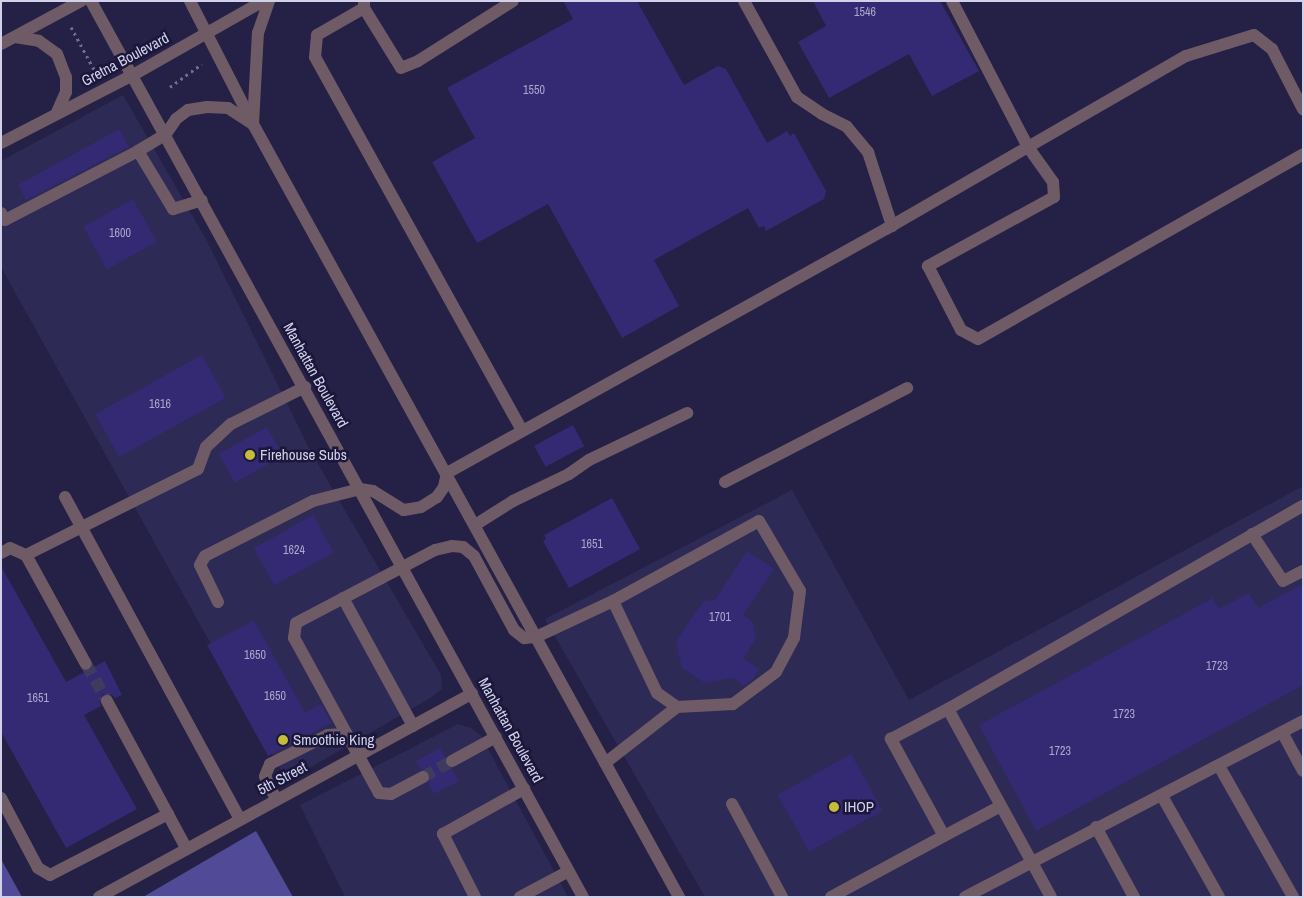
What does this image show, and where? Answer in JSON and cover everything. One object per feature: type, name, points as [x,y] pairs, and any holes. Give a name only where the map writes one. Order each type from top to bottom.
[{"type":"street","points":[[1,44],[81,1]]},
{"type":"street","name":"Manhattan Boulevard","points":[[91,1],[134,75],[583,897]]},
{"type":"street","points":[[190,1],[253,124],[679,897]]},
{"type":"street","name":"Gretna Boulevard","points":[[1,143],[134,75],[263,1]]},
{"type":"street","points":[[253,124],[258,33],[269,1]]},
{"type":"street","points":[[513,1],[418,61],[401,68],[364,4],[317,35],[315,57],[522,431]]},
{"type":"street","points":[[744,1],[797,97],[847,128],[868,152],[892,226]]},
{"type":"street","points":[[952,1],[1028,147],[1053,182],[1054,197],[928,266],[961,330],[978,339],[1303,154]]},
{"type":"street","points":[[218,602],[200,565],[205,556],[313,501],[360,489],[373,491],[404,510],[421,507],[437,498],[444,487],[447,473],[892,226],[1186,56],[1254,34],[1272,48],[1303,109]]},
{"type":"street","points":[[15,37],[39,41],[50,47],[60,59],[66,77],[66,92],[56,114]]},
{"type":"street","points":[[1,213],[5,220],[138,151],[166,134],[176,119],[188,110],[207,107],[228,108],[253,124]]},
{"type":"street","points":[[138,151],[173,210],[202,200]]},
{"type":"street","points":[[26,555],[198,469],[206,447],[231,424],[304,387]]},
{"type":"street","points":[[725,482],[907,388]]},
{"type":"street","points":[[474,526],[513,501],[569,474],[589,460],[687,413]]},
{"type":"street","points":[[65,498],[240,819]]},
{"type":"street","points":[[944,836],[891,739],[948,709],[1303,506]]},
{"type":"street","points":[[423,776],[390,794],[379,793],[294,638],[296,623],[435,550],[452,546],[463,547],[474,556],[514,630],[524,638],[536,637],[613,601],[759,521],[800,591],[794,638],[776,672],[733,704],[677,707],[605,762]]},
{"type":"street","points":[[1252,534],[1283,581],[1303,571]]},
{"type":"street","points":[[1,553],[10,548],[26,555],[86,664]]},
{"type":"street","points":[[344,598],[412,726]]},
{"type":"street","points":[[613,601],[657,693],[677,707]]},
{"type":"street","name":"5th Street","points":[[99,897],[472,694]]},
{"type":"street","points":[[107,701],[186,848]]},
{"type":"street","points":[[948,709],[1051,897]]},
{"type":"street","points":[[965,897],[986,892],[1031,861],[1096,827],[1162,796],[1303,721]]},
{"type":"street","points":[[1282,732],[1303,771]]},
{"type":"street","points":[[276,799],[265,776],[270,764],[328,734],[346,734]]},
{"type":"street","points":[[452,761],[496,737]]},
{"type":"street","points":[[1219,766],[1293,897]]},
{"type":"street","points":[[475,897],[443,834],[524,789]]},
{"type":"street","points":[[1162,796],[1219,897]]},
{"type":"street","points":[[1,798],[38,868],[50,875],[168,814]]},
{"type":"street","points":[[732,804],[782,897]]},
{"type":"street","points":[[831,897],[1002,806]]},
{"type":"street","points":[[1096,827],[1134,897]]},
{"type":"street","points":[[520,897],[569,871]]},
{"type":"path","points":[[70,24],[96,73]]},
{"type":"path","points":[[170,87],[202,64]]},
{"type":"shaded area","points":[[123,95],[207,241],[311,452],[441,675],[442,689],[432,697],[287,781],[1,267],[1,161]]},
{"type":"shaded area","points":[[1303,486],[1303,897],[705,897],[545,619],[792,490],[909,700]]},
{"type":"shaded area","points":[[458,724],[471,728],[481,736],[568,897],[345,897],[300,805]]},
{"type":"shaded area","points":[[256,831],[293,897],[143,897]]},
{"type":"shaded area","points":[[1,859],[22,897],[1,897]]},
{"type":"building","points":[[563,1],[637,1],[684,85],[718,66],[726,69],[767,143],[787,131],[790,136],[794,133],[826,191],[824,199],[766,231],[764,226],[759,228],[748,208],[654,260],[679,306],[622,338],[548,204],[477,243],[432,162],[475,138],[447,88],[573,19]]},
{"type":"building","points":[[813,1],[940,1],[979,71],[932,96],[909,54],[829,98],[798,42],[826,26]]},
{"type":"building","points":[[119,129],[129,147],[26,200],[18,185]]},
{"type":"building","points":[[133,199],[157,242],[107,269],[83,227]]},
{"type":"building","points":[[202,355],[226,398],[119,457],[95,414]]},
{"type":"building","points":[[573,425],[584,446],[545,467],[534,446]]},
{"type":"building","name":"Firehouse Subs","points":[[267,427],[283,456],[235,483],[219,454]]},
{"type":"building","points":[[612,498],[640,549],[569,588],[543,541],[546,539],[544,535]]},
{"type":"building","points":[[313,515],[334,553],[274,586],[254,548]]},
{"type":"building","points":[[747,551],[774,569],[743,615],[752,621],[756,639],[743,658],[759,669],[753,679],[744,686],[733,678],[705,683],[682,668],[676,641],[704,600],[714,601]]},
{"type":"building","points":[[1,566],[66,682],[105,661],[122,695],[115,698],[111,694],[103,694],[99,700],[101,706],[84,715],[137,809],[66,848],[1,732]]},
{"type":"building","points":[[1303,584],[1303,685],[1036,831],[979,725],[1213,598],[1219,609],[1249,593],[1258,608]]},
{"type":"building","points":[[254,620],[305,713],[321,704],[331,723],[268,756],[207,645]]},
{"type":"building","points":[[440,748],[445,757],[445,765],[452,769],[459,781],[434,794],[428,783],[431,778],[430,773],[421,769],[416,761]]},
{"type":"building","points":[[851,754],[883,811],[809,852],[778,795]]},
{"type":"tunnel","points":[[86,664],[107,701]]},
{"type":"tunnel","points":[[423,777],[452,761]]},
{"type":"place","name":"Firehouse Subs","points":[[250,455]]},
{"type":"place","name":"Smoothie King","points":[[283,740]]},
{"type":"place","name":"IHOP","points":[[834,807]]}]
